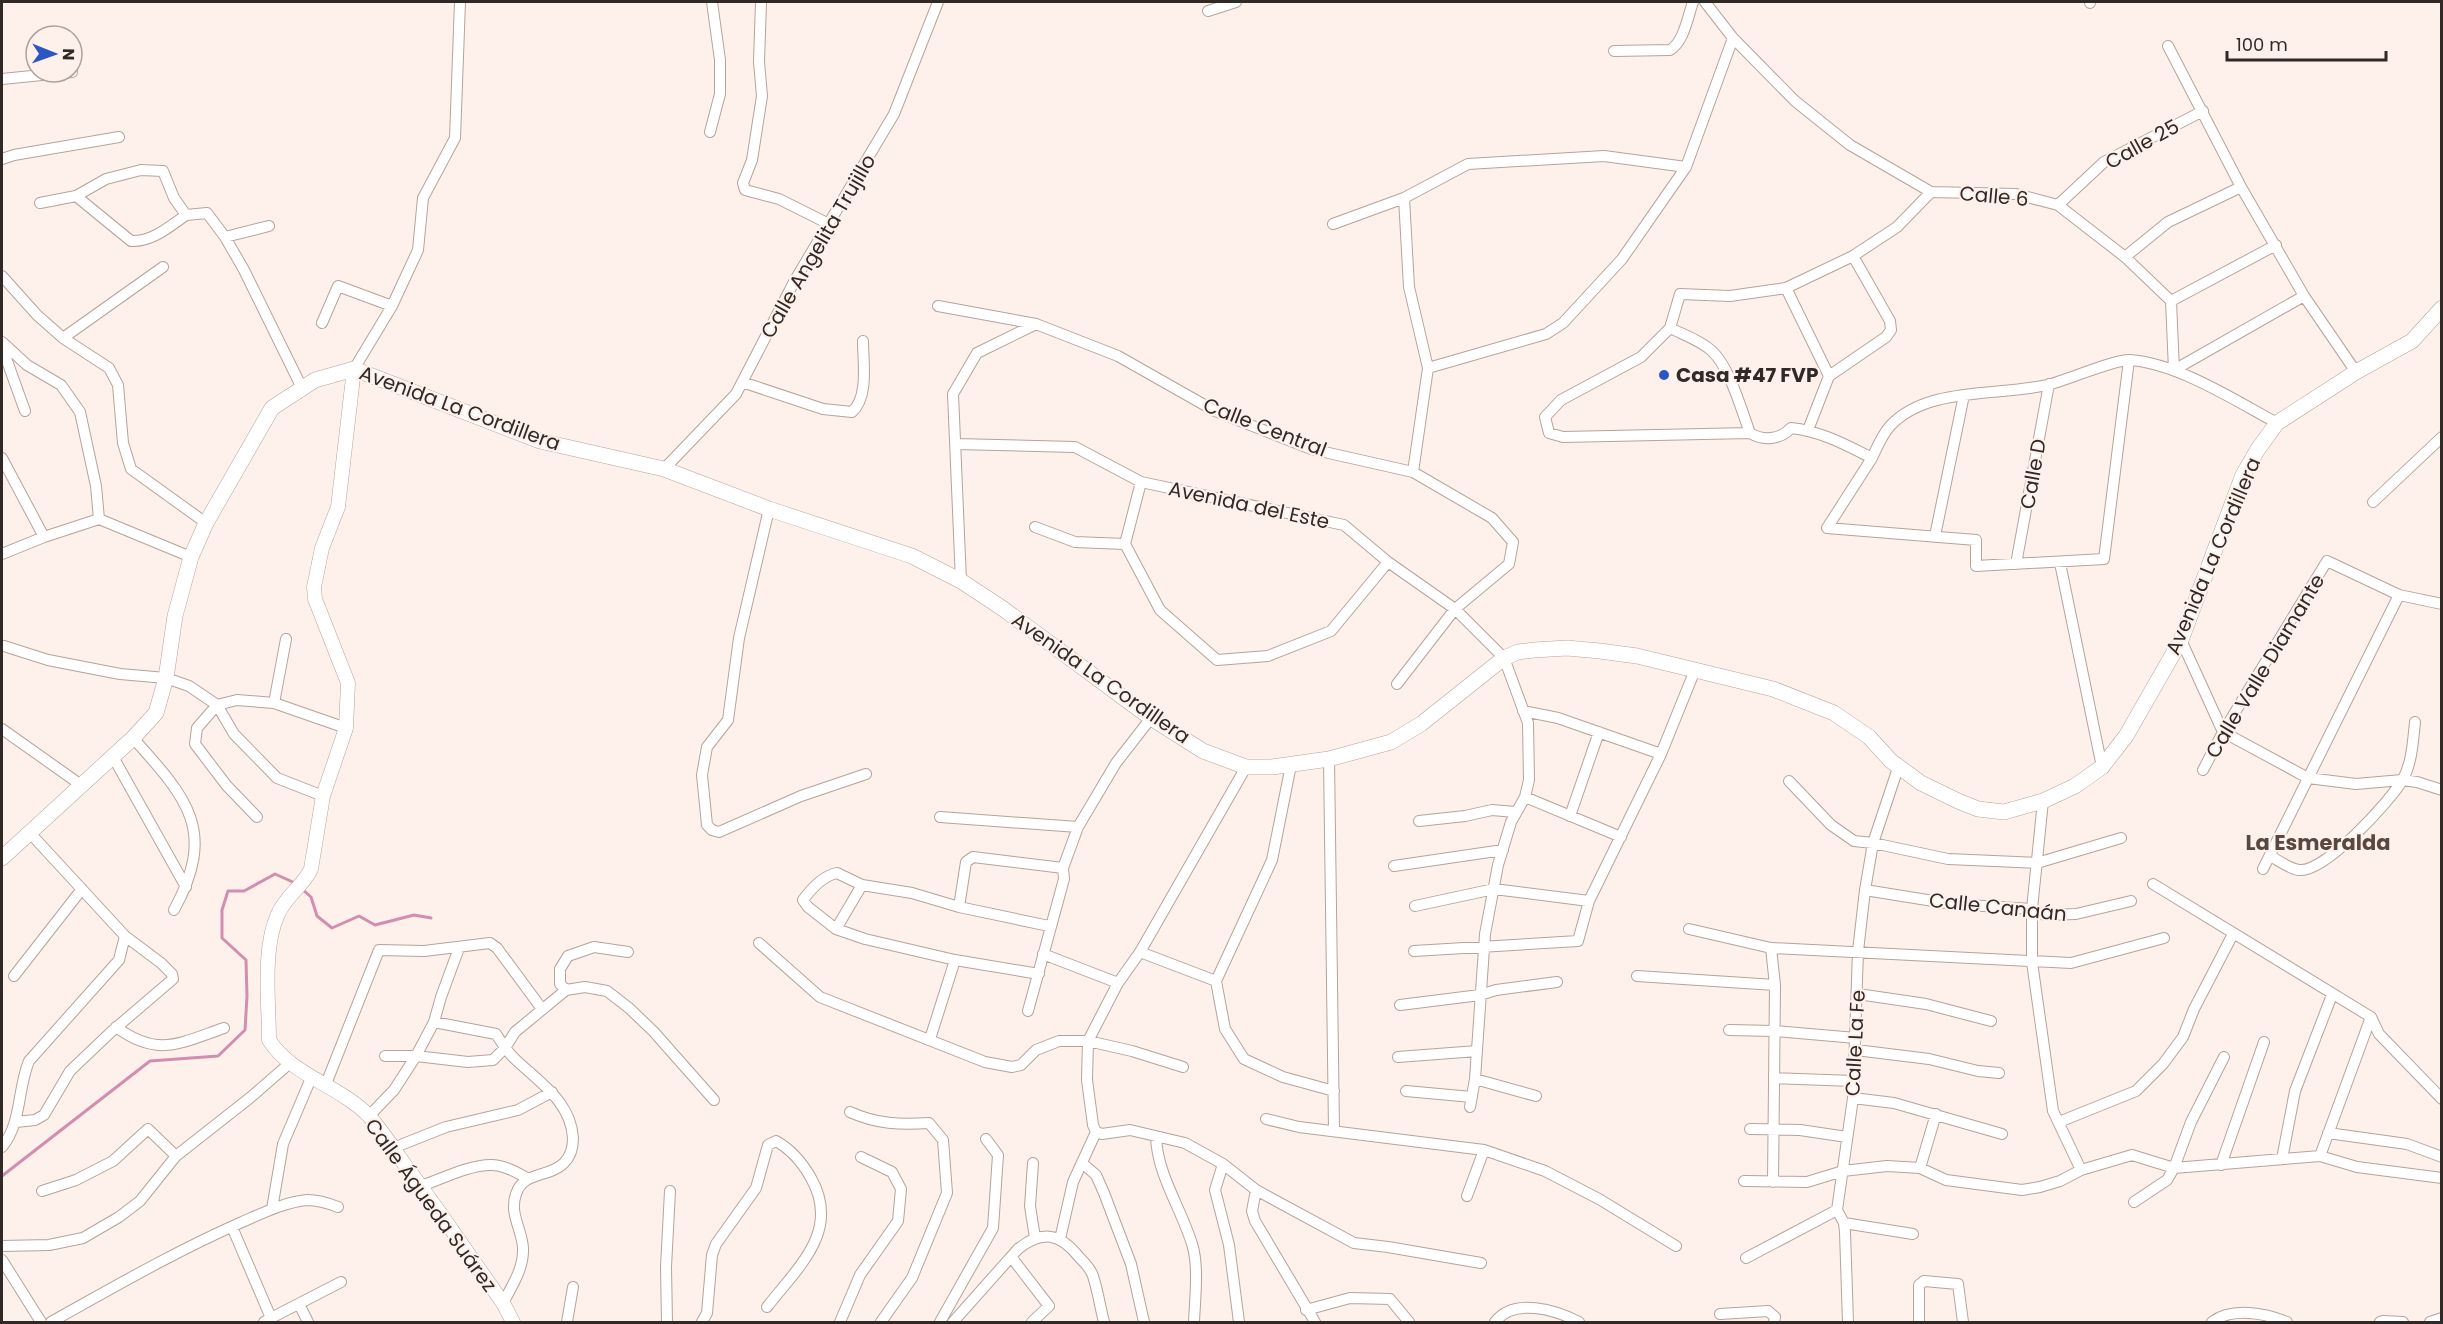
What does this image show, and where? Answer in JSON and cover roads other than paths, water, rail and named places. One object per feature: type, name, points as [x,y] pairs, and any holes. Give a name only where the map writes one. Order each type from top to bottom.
[{"type":"main road","name":"Avenida La Cordillera","points":[[2,858],[112,755],[134,738],[156,713],[166,678],[176,616],[191,557],[206,523],[272,408],[315,380],[354,369],[540,441],[664,469],[769,509],[912,556],[961,581],[1151,718],[1203,751],[1246,767],[1291,765],[1329,759],[1391,742],[1421,724],[1504,658],[1518,652],[1567,648],[1637,656],[1773,689],[1834,713],[1869,737],[1921,783],[1978,809],[2004,812],[2043,801],[2075,786],[2102,767],[2126,736],[2181,640],[2243,475],[2277,423],[2356,372],[2412,341],[2442,308]]},
{"type":"street","points":[[354,369],[392,306],[418,250],[423,198],[455,138],[460,2]]},
{"type":"street","points":[[710,132],[720,94],[720,60],[712,2]]},
{"type":"street","points":[[761,2],[759,62],[762,96],[752,160],[742,183],[745,190],[779,199],[829,224]]},
{"type":"street","name":"Calle Angelita Trujillo","points":[[664,469],[736,394],[795,280],[894,114],[938,2]]},
{"type":"street","points":[[1208,11],[1236,2]]},
{"type":"street","points":[[1614,51],[1670,50],[1675,47],[1683,32],[1693,2]]},
{"type":"street","name":"Calle 6","points":[[1705,2],[1732,38],[1795,100],[1850,145],[1931,192],[2016,194],[2058,205],[2125,257],[2171,301]]},
{"type":"street","points":[[1428,368],[1546,334],[1563,323],[1622,259],[1686,167],[1732,38]]},
{"type":"street","points":[[2168,46],[2241,187],[2304,296],[2356,372]]},
{"type":"street","points":[[2,79],[24,77]]},
{"type":"street","name":"Calle 25","points":[[2058,205],[2104,162],[2203,111]]},
{"type":"street","points":[[2,159],[119,137]]},
{"type":"street","points":[[1333,224],[1404,198],[1468,164],[1604,156],[1686,167]]},
{"type":"street","points":[[40,203],[76,196],[106,179],[141,170],[158,170],[163,171],[174,198],[186,215]]},
{"type":"street","points":[[2125,257],[2168,222],[2241,187]]},
{"type":"street","points":[[1872,458],[1836,440],[1808,430],[1791,428],[1785,434],[1759,438],[1750,433],[1563,437],[1549,433],[1545,417],[1561,400],[1641,357],[1670,328],[1680,294],[1730,296],[1786,288],[1853,256],[1897,227],[1931,192]]},
{"type":"street","points":[[76,196],[131,241],[141,242],[153,237],[186,215],[207,213],[225,237],[244,270],[302,388]]},
{"type":"street","points":[[1404,198],[1409,287],[1428,368],[1413,472]]},
{"type":"street","points":[[225,237],[269,226]]},
{"type":"street","points":[[2174,370],[2171,301],[2276,246]]},
{"type":"street","points":[[1808,430],[1829,376],[1886,337],[1891,330],[1890,321],[1853,256]]},
{"type":"street","points":[[63,338],[163,267]]},
{"type":"street","points":[[2,276],[37,315],[63,338],[108,368],[118,386],[123,443],[131,469],[206,523]]},
{"type":"street","points":[[322,323],[338,286],[392,306]]},
{"type":"street","points":[[1786,288],[1829,376]]},
{"type":"street","points":[[2174,370],[2304,296]]},
{"type":"street","name":"Calle Central","points":[[938,306],[1036,324],[1118,356],[1215,411],[1311,449],[1413,472],[1492,519],[1513,542],[1509,564],[1455,609]]},
{"type":"street","points":[[961,581],[953,394],[977,353],[1036,324]]},
{"type":"street","points":[[1670,328],[1700,342],[1712,351],[1722,364],[1750,433]]},
{"type":"street","points":[[742,382],[823,410],[852,412],[858,407],[862,391],[863,341]]},
{"type":"street","points":[[2,344],[25,411]]},
{"type":"street","points":[[2,344],[27,365],[61,385],[80,412],[96,486],[99,519]]},
{"type":"street","points":[[2129,360],[2104,559],[1976,566],[1976,540],[1827,528],[1872,458],[1882,437],[1899,418],[1926,404],[1964,395],[2049,384],[2129,360],[2174,370],[2277,423]]},
{"type":"street","name":"Calle Águeda Suárez","points":[[354,369],[338,507],[322,548],[314,587],[315,599],[348,684],[346,728],[323,796],[314,856],[306,880],[291,893],[279,912],[269,944],[269,1040],[276,1051],[290,1063],[326,1084],[369,1116],[503,1303],[513,1323]]},
{"type":"street","name":"Calle D","points":[[2016,564],[2049,384]]},
{"type":"street","points":[[1935,536],[1964,395]]},
{"type":"street","points":[[2373,502],[2442,437]]},
{"type":"street","name":"Avenida del Este","points":[[956,444],[1075,447],[1141,482],[1344,525],[1388,562],[1455,609],[1504,658]]},
{"type":"street","points":[[2,459],[44,537]]},
{"type":"street","points":[[1141,482],[1125,544],[1160,610],[1217,660],[1268,656],[1331,631],[1388,562]]},
{"type":"street","points":[[769,509],[739,638],[728,720],[707,747],[702,776],[707,825],[719,832],[801,796],[866,774]]},
{"type":"street","points":[[2,554],[99,519],[191,557]]},
{"type":"street","points":[[1035,527],[1075,542],[1125,544]]},
{"type":"street","name":"Calle Valle Diamante","points":[[2203,771],[2223,732],[2327,561],[2398,595]]},
{"type":"street","points":[[2060,563],[2102,767]]},
{"type":"street","points":[[2263,869],[2398,595],[2442,604]]},
{"type":"street","points":[[1397,684],[1455,609]]},
{"type":"street","points":[[274,703],[286,639]]},
{"type":"street","points":[[2181,640],[2223,732],[2308,778],[2356,784],[2402,780],[2442,790]]},
{"type":"street","points":[[4,646],[48,660],[109,672],[166,678],[189,686],[217,705],[234,734],[277,778],[323,796]]},
{"type":"street","points":[[1407,1091],[1471,1102],[1475,1079],[1484,946],[1494,889],[1503,850],[1515,812],[1525,797],[1528,780],[1528,723],[1504,658]]},
{"type":"street","points":[[1414,951],[1578,940],[1589,901],[1661,754],[1695,670]]},
{"type":"street","points":[[257,817],[227,786],[195,744],[197,728],[217,705],[237,700],[274,703],[346,728]]},
{"type":"street","points":[[1523,711],[1558,718],[1661,754]]},
{"type":"street","points":[[1028,1011],[1039,974],[1049,926],[1064,879],[1063,868],[1078,827],[1116,763],[1151,718]]},
{"type":"street","points":[[2270,856],[2299,870],[2316,866],[2350,841],[2402,780],[2410,757],[2415,722]]},
{"type":"street","points":[[2,729],[81,785]]},
{"type":"street","points":[[1570,816],[1599,732]]},
{"type":"street","points":[[134,738],[164,772],[192,820],[196,842],[193,867],[174,910]]},
{"type":"street","points":[[112,755],[186,887]]},
{"type":"street","points":[[1329,759],[1334,1130]]},
{"type":"street","points":[[1291,765],[1272,860],[1216,981],[1225,1029],[1244,1059],[1283,1077],[1334,1091]]},
{"type":"street","name":"Calle La Fe","points":[[1837,1210],[1853,1098],[1858,951],[1865,890],[1873,843],[1899,765]]},
{"type":"street","points":[[1060,1239],[1073,1182],[1096,1132],[1087,1080],[1088,1041],[1118,983],[1140,952],[1246,767]]},
{"type":"street","points":[[1790,781],[1831,825],[1854,841],[1948,859],[2037,863],[2121,838]]},
{"type":"street","points":[[1525,797],[1621,837]]},
{"type":"street","points":[[2043,801],[2032,909],[2032,962],[2053,1111],[2081,1170]]},
{"type":"street","points":[[1419,821],[1465,816],[1492,810],[1515,812]]},
{"type":"street","points":[[940,817],[1078,827]]},
{"type":"street","points":[[16,1122],[35,1120],[44,1115],[70,1071],[116,1027],[173,979],[172,974],[161,963],[125,936],[30,833]]},
{"type":"street","points":[[1394,866],[1503,850]]},
{"type":"street","points":[[959,907],[966,862],[973,857],[1063,868]]},
{"type":"street","points":[[1039,974],[955,960],[865,939],[836,929],[808,907],[803,900],[812,888],[837,873],[862,885],[912,893],[959,907],[1049,926]]},
{"type":"street","points":[[2153,884],[2371,1017],[2379,1034],[2442,1099]]},
{"type":"street","points":[[836,929],[862,885]]},
{"type":"street","points":[[14,976],[82,889]]},
{"type":"street","points":[[1415,906],[1494,889],[1589,901]]},
{"type":"street","name":"Calle Canaán","points":[[1865,890],[1952,904],[2032,909],[2045,915],[2076,914],[2131,901]]},
{"type":"street","points":[[1689,928],[1771,948],[2071,963],[2164,938]]},
{"type":"street","points":[[2058,1122],[2136,1090],[2163,1064],[2183,1037],[2194,1009],[2233,934]]},
{"type":"street","points":[[2,1147],[16,1122],[22,1078],[29,1061],[119,960],[125,936]]},
{"type":"street","points":[[326,1084],[379,950],[424,951],[490,944],[497,948],[542,1009]]},
{"type":"street","points":[[759,944],[820,997],[985,1062],[1012,1067],[1021,1065],[1036,1050],[1059,1041],[1088,1041],[1132,1051],[1183,1067]]},
{"type":"street","points":[[369,1116],[394,1090],[416,1056],[434,1022],[459,948]]},
{"type":"street","points":[[566,990],[560,984],[560,969],[568,956],[594,948],[628,952]]},
{"type":"street","points":[[1771,948],[1775,984],[1773,1182]]},
{"type":"street","points":[[1140,952],[1216,981]]},
{"type":"street","points":[[1043,954],[1118,983]]},
{"type":"street","points":[[930,1040],[955,960]]},
{"type":"street","points":[[1637,976],[1775,984]]},
{"type":"street","points":[[1400,1005],[1557,982]]},
{"type":"street","points":[[385,1056],[416,1056],[468,1062],[493,1060],[505,1048],[515,1032],[542,1009],[566,990],[585,987],[607,991],[622,1002],[654,1032],[714,1100]]},
{"type":"street","points":[[1858,994],[1926,1004],[1991,1021]]},
{"type":"street","points":[[2282,1159],[2295,1091],[2332,995]]},
{"type":"street","points":[[2320,1156],[2371,1017]]},
{"type":"street","points":[[434,1022],[452,1027],[490,1031],[496,1034],[505,1048],[552,1092],[572,1125],[573,1149],[564,1164],[527,1178],[516,1192],[515,1219],[523,1247],[521,1266],[503,1303]]},
{"type":"street","points":[[116,1027],[130,1038],[148,1045],[169,1046],[224,1028]]},
{"type":"street","points":[[1729,1030],[1774,1031],[1856,1038]]},
{"type":"street","points":[[2221,1165],[2264,1042]]},
{"type":"street","points":[[1856,1050],[1929,1059],[1978,1071],[2000,1073]]},
{"type":"street","points":[[1398,1057],[1477,1051]]},
{"type":"street","points":[[2134,1202],[2167,1180],[2175,1168],[2191,1122],[2224,1057]]},
{"type":"street","points":[[2,1246],[49,1245],[84,1238],[119,1217],[140,1201],[176,1156],[290,1063]]},
{"type":"street","points":[[272,1209],[283,1144],[312,1076]]},
{"type":"street","points":[[1774,1078],[1854,1081]]},
{"type":"street","points":[[1475,1079],[1536,1096]]},
{"type":"street","points":[[393,1148],[446,1127],[518,1110],[552,1092]]},
{"type":"street","points":[[1853,1098],[1894,1103],[2002,1134]]},
{"type":"street","points":[[850,1112],[865,1119],[902,1125],[929,1123],[943,1140],[947,1193],[912,1278],[881,1323]]},
{"type":"street","points":[[1920,1167],[1936,1114]]},
{"type":"street","points":[[1266,1119],[1299,1127],[1484,1149],[1545,1171],[1599,1199],[1676,1246]]},
{"type":"street","points":[[42,1191],[76,1180],[113,1161],[148,1129],[176,1156]]},
{"type":"street","points":[[1750,1129],[1800,1130],[1847,1137]]},
{"type":"street","points":[[1096,1132],[1102,1134],[1130,1130],[1156,1138],[1185,1143],[1223,1164],[1256,1190],[1354,1243],[1388,1246],[1481,1263]]},
{"type":"street","points":[[2328,1133],[2407,1144],[2442,1157]]},
{"type":"street","points":[[1156,1138],[1162,1172],[1193,1246],[1194,1323]]},
{"type":"street","points":[[940,1323],[993,1228],[999,1155],[986,1139]]},
{"type":"street","points":[[702,1323],[707,1313],[712,1255],[716,1244],[756,1188],[768,1144],[776,1141],[793,1153],[804,1165],[819,1194],[822,1209],[820,1230],[813,1249],[767,1307]]},
{"type":"street","points":[[1467,1196],[1484,1149]]},
{"type":"street","points":[[1744,1181],[1807,1182],[1843,1171],[1887,1166],[1920,1167],[1946,1180],[2022,1190],[2060,1181],[2081,1170],[2132,1155],[2175,1168],[2320,1156],[2357,1167],[2442,1178]]},
{"type":"street","points":[[840,1323],[860,1275],[898,1221],[901,1189],[892,1172],[861,1157]]},
{"type":"street","points":[[1034,1163],[1030,1206],[1035,1238]]},
{"type":"street","points":[[1082,1163],[1096,1175],[1104,1193],[1131,1264],[1144,1323]]},
{"type":"street","points":[[1223,1164],[1215,1190],[1229,1245],[1239,1323]]},
{"type":"street","points":[[421,1186],[470,1169],[490,1165],[509,1168],[527,1178]]},
{"type":"street","points":[[1256,1190],[1252,1211],[1256,1221],[1314,1322]]},
{"type":"street","points":[[667,1323],[666,1267],[670,1191]]},
{"type":"street","points":[[51,1323],[173,1254],[272,1209],[308,1200],[325,1202],[338,1207]]},
{"type":"street","points":[[1746,1258],[1837,1210],[1844,1223],[1848,1323]]},
{"type":"street","points":[[1844,1223],[1913,1234]]},
{"type":"street","points":[[232,1227],[268,1320],[341,1282]]},
{"type":"street","points":[[953,1323],[1018,1249],[1035,1238],[1060,1239],[1074,1250],[1093,1273],[1104,1323]]},
{"type":"street","points":[[1012,1258],[1049,1306],[1032,1323]]},
{"type":"street","points":[[2,1260],[41,1323]]},
{"type":"street","points":[[1919,1323],[1919,1285],[1924,1281],[1958,1284],[1963,1323]]},
{"type":"street","points":[[567,1323],[573,1287]]},
{"type":"street","points":[[1306,1310],[1350,1298],[1390,1299],[1409,1323]]},
{"type":"street","points":[[298,1304],[308,1323]]},
{"type":"street","points":[[1495,1323],[1501,1314],[1525,1307],[1564,1314],[1579,1323]]},
{"type":"street","points":[[1720,1314],[1768,1311],[1775,1317],[1774,1323]]},
{"type":"street","points":[[2212,1323],[2222,1315],[2247,1313],[2273,1317],[2287,1323]]},
{"type":"street","points":[[2430,1323],[2442,1318]]},
{"type":"street","points":[[2380,1323],[2384,1320],[2403,1323]]},
{"type":"waterway","points":[[2,1176],[150,1061],[218,1056],[245,1030],[246,960],[222,938],[222,910],[228,891],[244,891],[275,874],[295,883]]},
{"type":"waterway","points":[[302,889],[311,897],[317,916],[332,928],[359,916],[375,925],[414,915],[431,918]]},
{"type":"place","name":"Casa #47 FVP","points":[[1664,375]]},
{"type":"district","name":"La Esmeralda","points":[[2318,843]]}]
